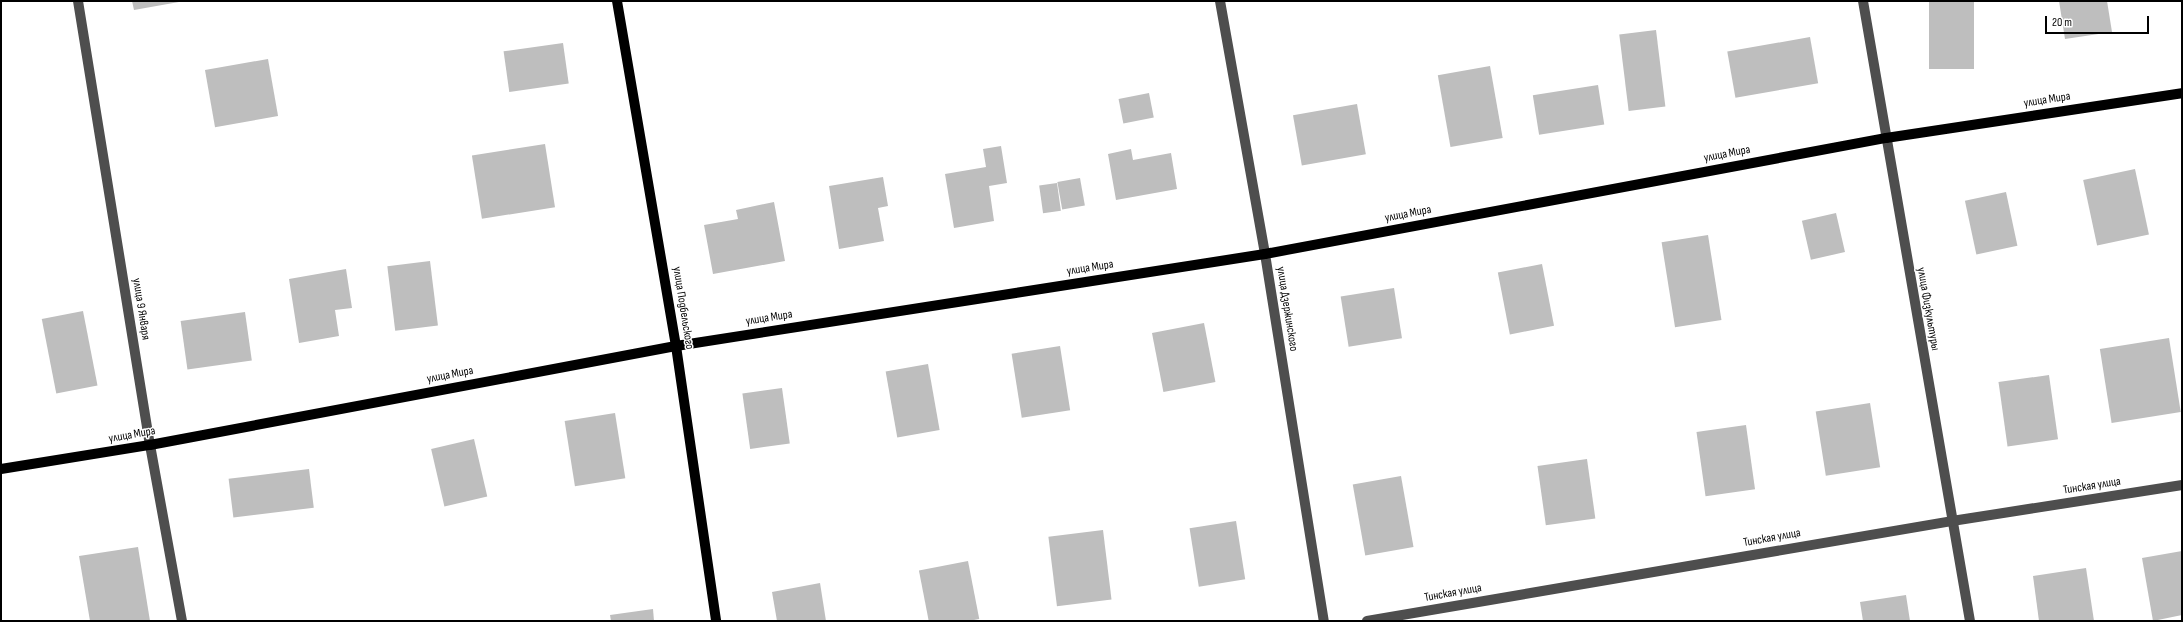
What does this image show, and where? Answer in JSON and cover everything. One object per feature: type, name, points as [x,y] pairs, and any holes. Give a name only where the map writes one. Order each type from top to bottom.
[{"type":"main road","name":"улица Подбельского","points":[[617,1],[676,346],[716,621]]},
{"type":"main road","name":"улица Мира","points":[[1,469],[150,445],[676,346],[1265,254],[1886,138],[2182,93]]},
{"type":"street","name":"улица 9 Января","points":[[78,1],[150,445],[182,621]]},
{"type":"street","name":"улица Дзержинского","points":[[1220,1],[1265,254],[1324,621]]},
{"type":"street","name":"улица Физкультуры","points":[[1863,1],[1970,621]]},
{"type":"street","name":"Тинская улица","points":[[1367,621],[1952,521],[2182,485]]},
{"type":"building","points":[[132,1],[179,1],[179,2],[134,10]]},
{"type":"building","points":[[1929,1],[1974,1],[1974,69],[1929,69]]},
{"type":"building","points":[[2059,1],[2107,1],[2112,32],[2065,39]]},
{"type":"building","points":[[1656,30],[1665,106],[1629,111],[1619,35]]},
{"type":"building","points":[[1810,37],[1818,83],[1735,98],[1727,52]]},
{"type":"building","points":[[563,43],[569,84],[509,92],[504,51]]},
{"type":"building","points":[[268,59],[278,116],[215,127],[205,70]]},
{"type":"building","points":[[1490,66],[1503,138],[1450,147],[1438,75]]},
{"type":"building","points":[[1598,85],[1604,125],[1539,135],[1533,95]]},
{"type":"building","points":[[1149,93],[1154,118],[1123,123],[1119,99]]},
{"type":"building","points":[[1357,104],[1366,154],[1302,166],[1293,115]]},
{"type":"building","points":[[545,144],[555,207],[482,219],[472,156]]},
{"type":"building","points":[[1001,146],[1007,183],[989,186],[994,221],[954,228],[945,174],[986,167],[983,149]]},
{"type":"building","points":[[1131,149],[1133,160],[1171,153],[1177,189],[1116,200],[1108,154]]},
{"type":"building","points":[[2135,169],[2149,235],[2097,246],[2083,180]]},
{"type":"building","points":[[883,177],[888,206],[878,208],[884,241],[839,249],[829,186]]},
{"type":"building","points":[[1080,178],[1085,206],[1062,210],[1057,182]]},
{"type":"building","points":[[1057,183],[1061,211],[1043,213],[1039,186]]},
{"type":"building","points":[[2006,192],[2017,246],[1976,255],[1965,201]]},
{"type":"building","points":[[774,202],[785,261],[713,274],[704,225],[738,219],[736,210]]},
{"type":"building","points":[[1836,213],[1845,252],[1811,260],[1802,221]]},
{"type":"building","points":[[1708,235],[1721,320],[1675,327],[1662,242]]},
{"type":"building","points":[[430,261],[438,326],[395,331],[387,266]]},
{"type":"building","points":[[1542,264],[1554,326],[1510,334],[1498,273]]},
{"type":"building","points":[[346,269],[352,308],[335,310],[339,336],[299,343],[289,279]]},
{"type":"building","points":[[1394,288],[1402,338],[1349,347],[1341,296]]},
{"type":"building","points":[[83,311],[98,386],[56,394],[42,319]]},
{"type":"building","points":[[245,312],[252,361],[187,370],[181,321]]},
{"type":"building","points":[[1204,323],[1215,382],[1163,392],[1152,333]]},
{"type":"building","points":[[2169,338],[2181,412],[2112,423],[2100,349]]},
{"type":"building","points":[[1060,346],[1070,410],[1022,418],[1012,354]]},
{"type":"building","points":[[928,364],[940,430],[897,437],[886,371]]},
{"type":"building","points":[[2049,375],[2058,439],[2008,446],[1998,382]]},
{"type":"building","points":[[782,388],[790,443],[750,449],[742,394]]},
{"type":"building","points":[[1870,403],[1880,467],[1826,476],[1816,412]]},
{"type":"building","points":[[615,413],[625,478],[575,486],[565,421]]},
{"type":"building","points":[[1746,425],[1755,489],[1706,496],[1696,432]]},
{"type":"building","points":[[474,439],[487,496],[444,506],[431,449]]},
{"type":"building","points":[[1587,459],[1595,518],[1546,525],[1537,466]]},
{"type":"building","points":[[309,469],[314,508],[233,518],[229,479]]},
{"type":"building","points":[[1401,476],[1414,547],[1365,555],[1353,485]]},
{"type":"building","points":[[1236,521],[1245,579],[1199,587],[1190,528]]},
{"type":"building","points":[[1103,530],[1112,599],[1057,606],[1048,537]]},
{"type":"building","points":[[138,547],[150,621],[90,621],[79,556]]},
{"type":"building","points":[[2182,551],[2182,615],[2153,621],[2142,558]]},
{"type":"building","points":[[968,561],[979,619],[969,621],[929,621],[919,571]]},
{"type":"building","points":[[2086,568],[2094,621],[2039,621],[2033,576]]},
{"type":"building","points":[[820,583],[826,621],[777,621],[772,592]]},
{"type":"building","points":[[1906,595],[1910,621],[1863,621],[1860,602]]},
{"type":"building","points":[[653,609],[654,621],[611,621],[610,615]]}]
